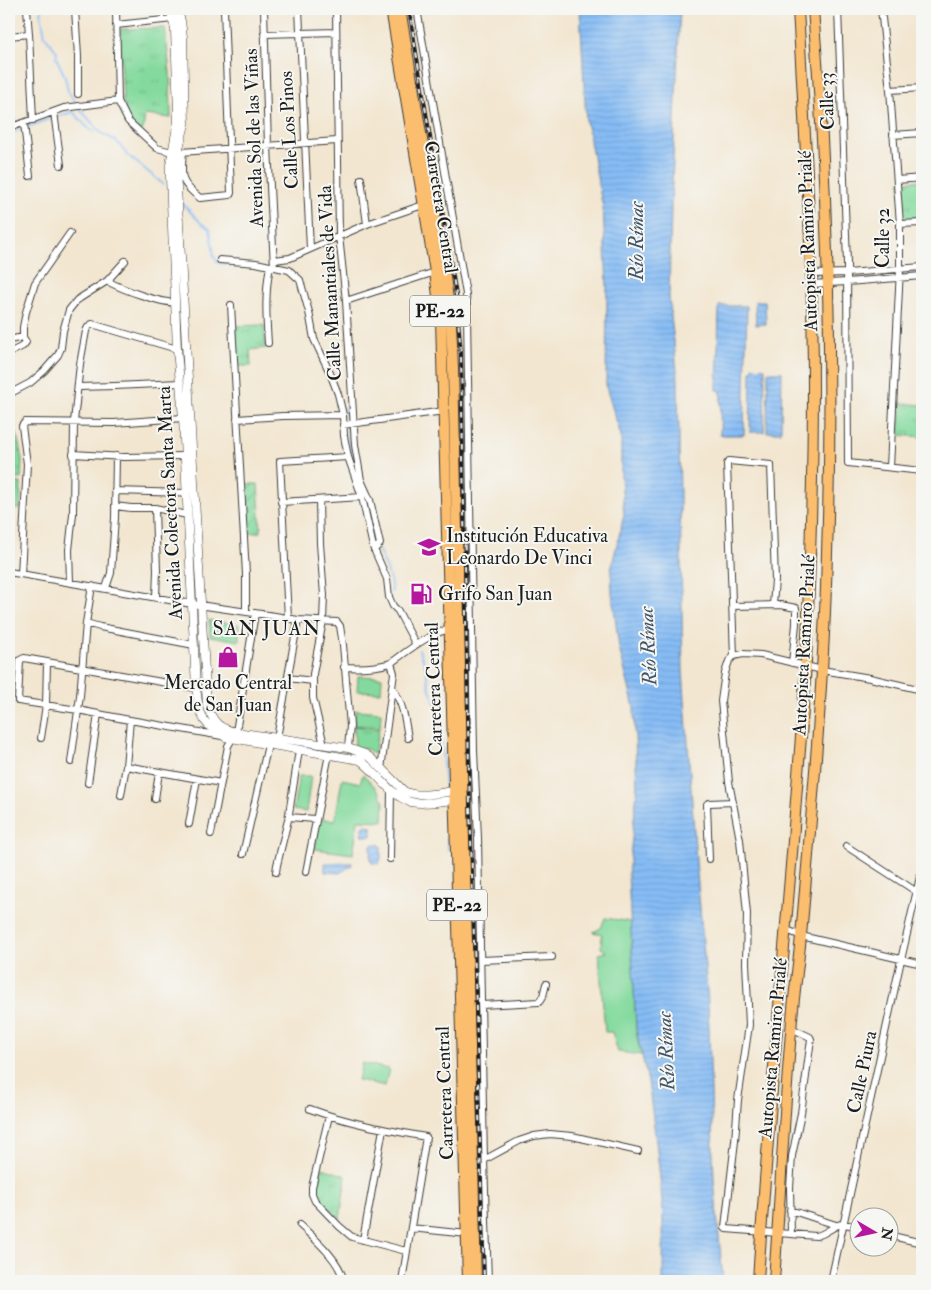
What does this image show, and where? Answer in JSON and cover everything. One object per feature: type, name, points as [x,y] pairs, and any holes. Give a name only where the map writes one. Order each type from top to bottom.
[{"type":"highway","name":"Carretera Central","points":[[391,9],[435,272],[441,320],[455,629],[468,1281]]},
{"type":"highway","name":"Carretera Central","points":[[400,9],[451,321],[458,564],[455,629],[454,796],[462,913],[474,1172],[476,1281]]},
{"type":"highway","name":"Autopista Ramiro Prialé","points":[[758,1281],[806,666],[812,494],[813,385],[811,279],[798,9]]},
{"type":"highway","name":"Autopista Ramiro Prialé","points":[[774,1281],[791,1028],[822,670],[827,554],[830,421],[828,278],[821,108],[813,9]]},
{"type":"street","points":[[27,9],[33,120]]},
{"type":"street","points":[[75,9],[78,94]]},
{"type":"street","points":[[116,9],[118,101],[128,121],[156,148],[178,152],[337,142]]},
{"type":"street","name":"Avenida Colectora Santa Marta","points":[[170,9],[175,30],[178,110],[176,171],[178,211],[207,706],[210,715],[231,736],[277,738],[348,748],[365,754],[404,791],[410,794],[454,796]]},
{"type":"street","name":"Avenida Colectora Santa Marta","points":[[177,9],[183,37],[185,124],[170,177],[196,688],[199,709],[210,727],[231,736],[268,745],[360,760],[402,799],[422,803],[454,796]]},
{"type":"street","points":[[178,152],[182,179],[189,189],[200,198],[229,196],[231,193],[224,9]]},
{"type":"street","name":"Avenida Sol de las Viñas","points":[[264,9],[273,264],[268,277],[266,309],[268,343]]},
{"type":"street","name":"Calle Los Pinos","points":[[299,9],[310,249]]},
{"type":"street","name":"Calle Manantiales de Vida","points":[[336,9],[339,236],[346,300],[355,445],[361,480],[370,500],[380,544],[374,550]]},
{"type":"street","points":[[417,9],[466,294],[470,420],[474,751],[478,838],[488,1281]]},
{"type":"street","name":"Calle 33","points":[[838,9],[848,273],[848,463],[890,467]]},
{"type":"street","name":"Calle 32","points":[[881,9],[890,90],[900,224],[900,269],[890,467]]},
{"type":"street","points":[[116,26],[173,19]]},
{"type":"street","points":[[264,34],[336,32]]},
{"type":"street","points":[[9,36],[29,34]]},
{"type":"street","points":[[890,90],[922,88]]},
{"type":"street","points":[[9,128],[64,108],[118,101]]},
{"type":"street","points":[[54,112],[61,165]]},
{"type":"street","points":[[24,123],[30,176]]},
{"type":"street","points":[[893,135],[922,133]]},
{"type":"street","points":[[897,180],[922,178]]},
{"type":"street","points":[[361,179],[368,224]]},
{"type":"street","points":[[273,264],[368,224],[423,205]]},
{"type":"street","points":[[900,224],[922,223]]},
{"type":"street","points":[[9,353],[23,346],[26,342],[23,337],[23,327],[35,283],[70,232]]},
{"type":"street","points":[[220,260],[273,264],[289,270],[300,280],[314,339],[338,394],[343,415],[348,457],[362,497],[374,550],[387,579],[389,597],[393,606],[398,611],[416,644]]},
{"type":"street","points":[[9,394],[30,383],[58,355],[62,348],[62,332],[69,310],[77,300],[107,281],[125,261]]},
{"type":"street","points":[[811,279],[828,278],[848,273],[922,267]]},
{"type":"street","points":[[346,300],[435,272]]},
{"type":"street","points":[[828,278],[848,282],[922,276]]},
{"type":"street","points":[[107,281],[129,291],[176,303]]},
{"type":"street","points":[[230,305],[246,574],[246,611]]},
{"type":"street","points":[[70,582],[69,550],[73,514],[74,422],[86,331],[92,324],[178,349]]},
{"type":"street","points":[[9,340],[23,337]]},
{"type":"street","points":[[78,387],[180,383]]},
{"type":"street","points":[[343,425],[444,411]]},
{"type":"street","points":[[237,419],[343,415]]},
{"type":"street","points":[[22,574],[27,464],[22,426],[25,422],[114,423],[182,418]]},
{"type":"street","points":[[73,454],[184,456]]},
{"type":"street","points":[[106,588],[111,573],[115,518],[116,456]]},
{"type":"street","points":[[288,618],[280,461],[348,457]]},
{"type":"street","points":[[734,656],[727,464],[729,461],[771,465],[775,580],[773,605]]},
{"type":"street","points":[[890,467],[922,471]]},
{"type":"street","points":[[115,491],[186,493]]},
{"type":"street","points":[[281,502],[362,497]]},
{"type":"street","points":[[456,500],[470,498]]},
{"type":"street","points":[[319,500],[324,595],[323,621],[313,674],[313,698],[324,746]]},
{"type":"street","points":[[115,506],[155,508],[187,514]]},
{"type":"street","points":[[155,508],[156,597]]},
{"type":"street","points":[[458,564],[471,564]]},
{"type":"street","points":[[9,572],[192,604],[298,620],[337,622],[340,626],[350,726],[348,748]]},
{"type":"street","points":[[70,762],[92,586]]},
{"type":"street","points":[[732,606],[773,605],[796,608],[792,663]]},
{"type":"street","points":[[211,834],[256,613]]},
{"type":"street","points":[[277,738],[298,620]]},
{"type":"street","points":[[86,623],[194,645]]},
{"type":"street","points":[[344,667],[363,668],[391,663],[416,644],[455,629]]},
{"type":"street","points":[[836,1225],[823,1235],[816,1236],[726,1229],[725,1227],[738,1100],[749,1025],[746,963],[747,914],[740,840],[730,782],[721,701],[725,673],[729,661],[734,656],[752,654],[922,690]]},
{"type":"street","points":[[196,688],[24,658],[20,660],[18,701],[231,736]]},
{"type":"street","points":[[40,738],[46,705],[47,663]]},
{"type":"street","points":[[381,768],[394,673],[391,663]]},
{"type":"street","points":[[288,678],[313,682]]},
{"type":"street","points":[[392,687],[399,697],[408,738]]},
{"type":"street","points":[[88,783],[98,714]]},
{"type":"street","points":[[121,795],[126,766],[130,720]]},
{"type":"street","points":[[243,854],[268,745]]},
{"type":"street","points":[[276,872],[289,817],[299,750]]},
{"type":"street","points":[[306,872],[329,754]]},
{"type":"street","points":[[126,766],[221,783]]},
{"type":"street","points":[[155,800],[159,772]]},
{"type":"street","points":[[189,824],[198,779]]},
{"type":"street","points":[[390,859],[391,790]]},
{"type":"street","points":[[709,859],[707,804],[733,802]]},
{"type":"street","points":[[289,817],[316,819]]},
{"type":"street","points":[[846,846],[917,892]]},
{"type":"street","name":"Calle Piura","points":[[831,1281],[922,868]]},
{"type":"street","points":[[786,929],[800,936],[922,964]]},
{"type":"street","points":[[480,960],[552,957]]},
{"type":"street","points":[[481,1005],[539,1002],[543,996],[546,984]]},
{"type":"street","points":[[791,1028],[811,1039],[801,1113],[792,1156],[790,1188],[791,1234]]},
{"type":"street","points":[[310,1109],[382,1129],[426,1137],[402,1281]]},
{"type":"street","points":[[330,1116],[312,1187],[315,1201],[352,1237],[406,1251]]},
{"type":"street","points":[[363,1240],[382,1129]]},
{"type":"street","points":[[465,1182],[484,1160],[519,1141],[534,1136],[550,1134],[572,1136],[638,1151]]},
{"type":"street","points":[[790,1210],[836,1225],[848,1225]]},
{"type":"street","points":[[300,1225],[321,1245],[338,1267],[343,1281]]},
{"type":"street","points":[[411,1228],[467,1234]]},
{"type":"street","points":[[898,1237],[922,1243]]},
{"type":"green space","points":[[165,28],[170,72],[171,118],[145,115],[143,130],[136,130],[127,117],[123,102],[120,29]]},
{"type":"green space","points":[[922,180],[922,218],[902,219],[900,182]]},
{"type":"green space","points":[[264,325],[266,348],[250,350],[251,366],[237,366],[234,326]]},
{"type":"green space","points":[[901,403],[922,405],[922,437],[899,435]]},
{"type":"green space","points":[[9,431],[17,433],[22,460],[21,479],[9,478]]},
{"type":"green space","points":[[9,482],[21,483],[20,509],[9,509]]},
{"type":"green space","points":[[243,484],[258,484],[261,532],[246,534]]},
{"type":"green space","points":[[209,620],[239,625],[239,641],[210,636]]},
{"type":"green space","points":[[358,676],[382,677],[381,692],[357,691]]},
{"type":"green space","points":[[356,710],[381,712],[380,727],[354,725]]},
{"type":"green space","points":[[354,726],[379,729],[374,754],[367,749],[355,748]]},
{"type":"green space","points":[[363,774],[378,790],[384,802],[383,821],[358,820],[353,854],[315,849],[320,819],[335,820],[342,779],[360,783]]},
{"type":"green space","points":[[299,776],[311,776],[306,812],[293,810]]},
{"type":"green space","points":[[605,918],[631,922],[636,1028],[642,1055],[618,1052],[612,1032],[605,1032],[599,954],[607,952],[601,948],[602,934],[593,932],[601,928]]},
{"type":"green space","points":[[362,1063],[389,1069],[385,1086],[358,1080]]},
{"type":"green space","points":[[320,1167],[346,1176],[340,1219],[317,1194]]},
{"type":"water","name":"Río Rímac","points":[[580,9],[680,9],[669,297],[678,380],[683,670],[708,1002],[714,1180],[723,1281],[663,1281],[661,1187],[649,1088],[636,1028],[628,875],[637,791],[634,707],[619,648],[612,593],[611,569],[624,515],[621,476],[621,436],[606,387],[607,286],[603,208],[586,121]]},
{"type":"water","points":[[755,301],[765,301],[766,324],[756,325]]},
{"type":"water","points":[[719,306],[747,306],[744,435],[720,435],[721,391],[717,390]]},
{"type":"water","points":[[753,367],[765,368],[764,432],[750,432],[751,371],[753,371]]},
{"type":"water","points":[[768,372],[782,372],[781,432],[767,432]]},
{"type":"water","points":[[364,825],[372,826],[372,836],[362,836]]},
{"type":"water","points":[[373,844],[381,846],[379,864],[372,863],[370,859],[371,846]]},
{"type":"water","points":[[325,863],[352,863],[352,865],[340,873],[325,872]]},
{"type":"waterway","points":[[42,9],[41,14],[45,36],[57,52],[56,57],[65,77],[68,91],[76,104]]},
{"type":"waterway","points":[[79,108],[101,133],[121,146]]},
{"type":"waterway","points":[[58,116],[73,112],[94,132]]},
{"type":"waterway","points":[[25,128],[51,118]]},
{"type":"waterway","points":[[9,134],[22,129]]},
{"type":"waterway","points":[[122,148],[128,156]]},
{"type":"waterway","points":[[130,157],[163,184]]},
{"type":"waterway","points":[[180,201],[201,223],[210,229],[214,256],[218,263],[229,264]]},
{"type":"waterway","points":[[344,408],[348,421],[348,438],[356,467]]},
{"type":"waterway","points":[[379,551],[389,576],[392,592]]},
{"type":"waterway","points":[[401,611],[409,627]]},
{"type":"waterway","points":[[419,650],[437,708],[445,789]]},
{"type":"waterway","points":[[445,807],[447,832]]},
{"type":"waterway","points":[[447,838],[448,851]]},
{"type":"railway","points":[[409,9],[456,295],[461,354],[469,771],[484,1281]]},
{"type":"place","name":"Institución Educativa Leonardo De Vinci","points":[[429,547]]},
{"type":"place","name":"Grifo San Juan","points":[[421,594]]},
{"type":"place","name":"Mercado Central de San Juan","points":[[228,657]]},
{"type":"district","name":"SAN JUAN","points":[[267,628]]}]
